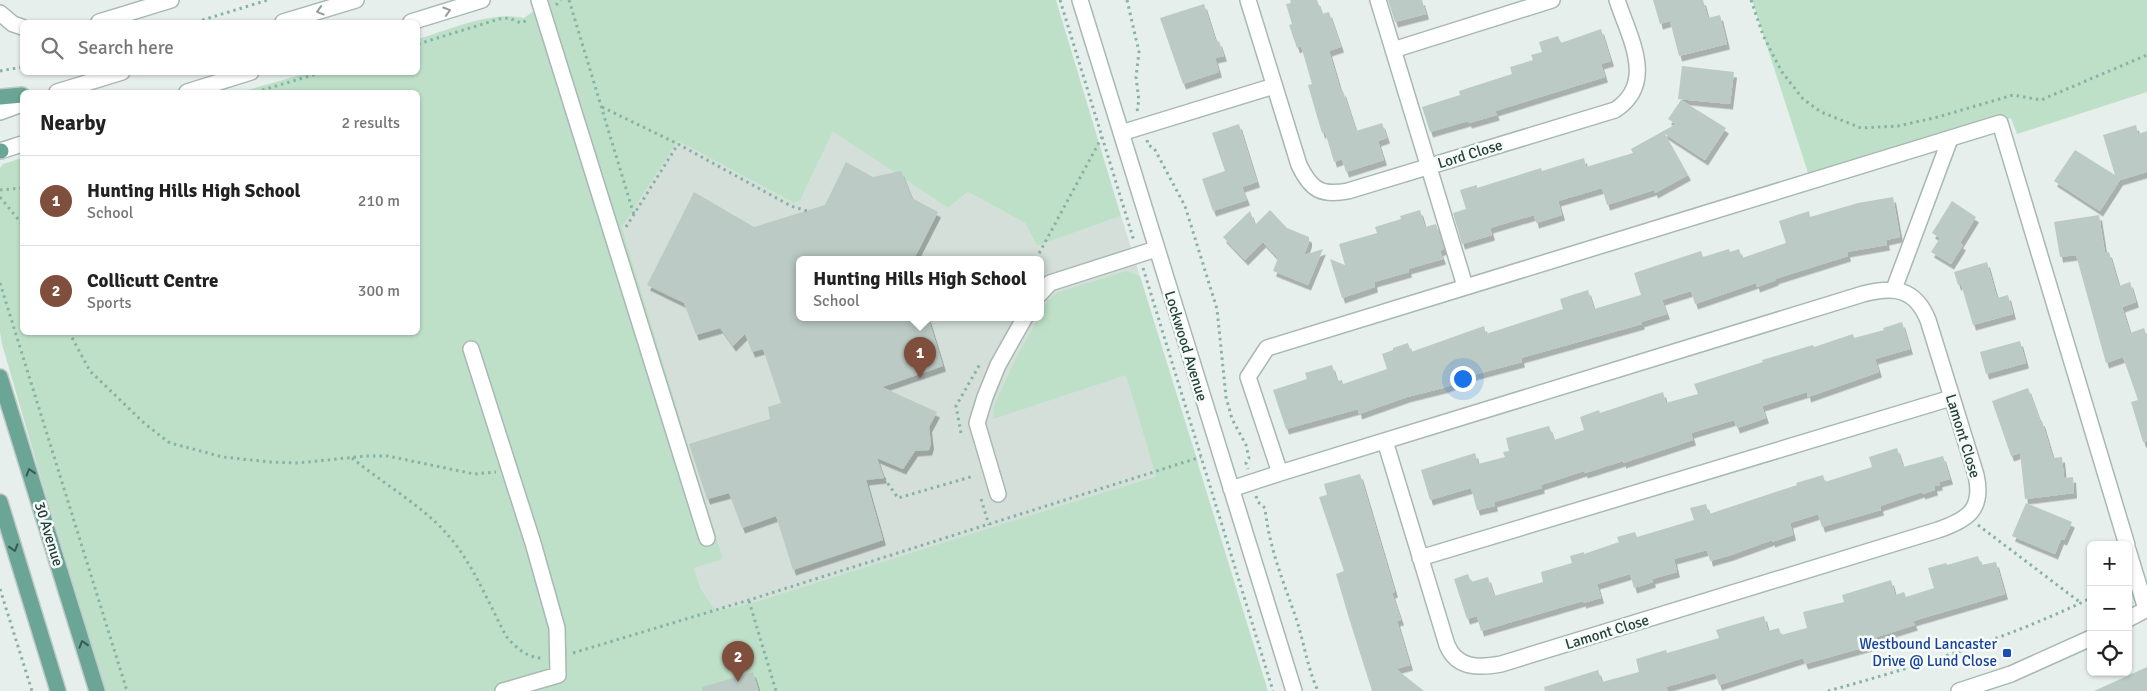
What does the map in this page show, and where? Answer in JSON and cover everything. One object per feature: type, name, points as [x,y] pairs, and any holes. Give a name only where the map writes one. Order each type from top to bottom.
[{"type":"main road","points":[[0,97],[20,95]]},
{"type":"main road","name":"30 Avenue","points":[[0,377],[97,691]]},
{"type":"main road","points":[[0,502],[58,691]]},
{"type":"street","points":[[106,20],[171,0]]},
{"type":"street","points":[[290,20],[356,0]]},
{"type":"street","points":[[417,20],[482,0]]},
{"type":"street","points":[[539,0],[707,538]]},
{"type":"street","name":"Lockwood Avenue","points":[[1080,0],[1294,691]]},
{"type":"street","name":"Lord Close","points":[[1248,0],[1299,165],[1310,184],[1320,192],[1332,194],[1348,192],[1615,110],[1626,103],[1637,84],[1638,66],[1617,0]]},
{"type":"street","points":[[1378,0],[1465,286]]},
{"type":"street","points":[[1393,50],[1552,0]]},
{"type":"street","points":[[0,13],[13,24],[20,26]]},
{"type":"street","points":[[64,90],[112,75]]},
{"type":"street","points":[[193,90],[241,75]]},
{"type":"street","points":[[1121,133],[1274,86]]},
{"type":"street","points":[[0,112],[20,105]]},
{"type":"street","points":[[1280,473],[1248,377],[1267,348],[2000,124],[2126,541]]},
{"type":"street","points":[[1230,489],[1863,294],[1882,289],[1894,289],[1950,138]]},
{"type":"street","points":[[0,151],[20,145]]},
{"type":"street","points":[[1044,290],[1050,283],[1156,249]]},
{"type":"street","name":"Lamont Close","points":[[1385,441],[1450,651],[1464,664],[1486,667],[1501,664],[1938,530],[1958,523],[1967,517],[1978,498],[1979,487],[1923,307],[1915,298],[1894,289]]},
{"type":"street","points":[[998,494],[978,424],[985,397],[998,365],[1022,321]]},
{"type":"street","points":[[471,349],[533,543],[557,628],[558,675],[503,691]]},
{"type":"street","points":[[1420,558],[1951,398]]},
{"type":"street","points":[[2132,563],[2146,609],[2132,617]]},
{"type":"street","points":[[1959,691],[1978,688],[2044,661],[2087,640]]},
{"type":"path","points":[[203,20],[268,0]]},
{"type":"path","points":[[558,4],[561,0]]},
{"type":"path","points":[[569,0],[634,215]]},
{"type":"path","points":[[1060,0],[1273,691]]},
{"type":"path","points":[[1127,0],[1139,52],[1136,73],[1139,101],[1137,108]]},
{"type":"path","points":[[1751,0],[1763,35],[1773,55],[1782,72],[1803,100],[1821,112],[1861,128],[1898,126],[2013,96],[2041,100],[2147,55]]},
{"type":"path","points":[[420,43],[499,19],[509,18],[521,24],[532,18]]},
{"type":"path","points":[[0,71],[20,67]]},
{"type":"path","points":[[263,90],[313,75]]},
{"type":"path","points":[[602,107],[678,144],[791,206],[807,211]]},
{"type":"path","points":[[1038,256],[1102,136]]},
{"type":"path","points":[[625,229],[678,144]]},
{"type":"path","points":[[1148,145],[1154,148],[1183,202],[1190,220],[1219,318],[1221,362],[1226,397],[1232,418],[1246,444],[1249,458],[1246,463]]},
{"type":"path","points":[[0,190],[20,188]]},
{"type":"path","points":[[0,197],[20,222]]},
{"type":"path","points":[[0,283],[127,691]]},
{"type":"path","points":[[71,335],[90,371],[145,424],[170,443],[223,457],[270,462],[298,463],[388,456],[474,474],[487,474],[509,468]]},
{"type":"path","points":[[352,458],[432,519],[448,535],[469,565],[506,636],[514,646],[536,658],[557,658],[749,600],[1201,457]]},
{"type":"path","points":[[884,478],[898,498],[974,476]]},
{"type":"path","points":[[1258,502],[1265,508],[1267,528],[1274,558],[1296,617],[1309,668],[1318,691]]},
{"type":"path","points":[[1967,517],[2081,603]]},
{"type":"path","points":[[0,588],[32,691]]},
{"type":"path","points":[[749,600],[776,691]]},
{"type":"path","points":[[1828,691],[1927,662],[2031,625],[2087,600]]},
{"type":"shaded area","points":[[833,132],[948,208],[968,192],[1025,223],[1037,246],[1121,216],[1198,462],[988,530],[755,602],[716,611],[701,589],[694,567],[723,559],[622,227],[678,141],[794,203],[800,201]]},
{"type":"green space","points":[[549,0],[1056,0],[1121,216],[1037,246],[1025,223],[968,192],[948,208],[833,132],[800,201],[794,203],[678,141],[622,227],[723,559],[694,568],[701,589],[716,611],[755,602],[1156,476],[1126,375],[993,419],[994,405],[1015,360],[1037,321],[1044,321],[1044,307],[1047,302],[1056,293],[1126,271],[1140,276],[1268,691],[106,691],[2,344],[0,332],[0,168],[3,164],[20,159],[20,335],[420,335],[420,90],[248,90],[300,75],[420,75],[420,38],[485,19],[512,16],[524,18]]},
{"type":"green space","points":[[1752,0],[2147,0],[2147,92],[2017,134],[2011,118],[1810,179]]},
{"type":"building","points":[[1290,0],[1317,0],[1322,14],[1329,12],[1341,47],[1329,51],[1341,92],[1343,91],[1356,131],[1382,123],[1387,138],[1378,141],[1384,160],[1346,172],[1342,159],[1334,162],[1325,132],[1322,133],[1308,85],[1312,84],[1301,46],[1297,48],[1289,25],[1292,24],[1286,4],[1291,3]]},
{"type":"building","points":[[1388,0],[1422,0],[1426,14],[1395,22]]},
{"type":"building","points":[[1653,0],[1703,0],[1708,18],[1720,15],[1727,44],[1679,56],[1670,21],[1660,24]]},
{"type":"building","points":[[1204,4],[1216,42],[1219,41],[1224,56],[1215,58],[1219,72],[1183,84],[1160,18]]},
{"type":"building","points":[[1601,29],[1611,61],[1601,64],[1605,77],[1495,111],[1497,115],[1430,132],[1422,107],[1460,95],[1459,91],[1512,74],[1510,67],[1533,60],[1531,55],[1542,52],[1539,42],[1558,36],[1561,43]]},
{"type":"building","points":[[1682,66],[1734,72],[1730,104],[1678,99]]},
{"type":"building","points":[[1681,100],[1726,128],[1705,160],[1665,134],[1688,175],[1655,193],[1654,190],[1607,205],[1602,188],[1558,201],[1562,215],[1536,223],[1534,215],[1490,228],[1492,235],[1462,244],[1453,213],[1466,209],[1460,190],[1477,185],[1477,188],[1541,168],[1542,171],[1584,158],[1586,167],[1633,153],[1631,149],[1676,124],[1668,119]]},
{"type":"building","points":[[1239,124],[1257,182],[1242,187],[1247,200],[1213,211],[1202,179],[1225,171],[1212,133]]},
{"type":"building","points":[[2136,125],[2138,134],[2147,131],[2147,172],[2120,180],[2100,211],[2054,181],[2075,150],[2115,175],[2103,135]]},
{"type":"building","points":[[846,162],[873,177],[901,171],[912,198],[938,212],[916,256],[796,256],[796,321],[929,321],[943,366],[882,387],[937,412],[929,427],[931,444],[929,450],[915,451],[903,469],[877,458],[884,478],[866,480],[883,540],[793,570],[776,516],[742,528],[729,493],[707,499],[689,444],[770,419],[768,407],[781,403],[763,349],[752,352],[745,334],[733,346],[720,328],[696,335],[684,303],[647,285],[694,192],[754,227],[825,205]]},
{"type":"building","points":[[1893,197],[1900,237],[1886,240],[1887,245],[1847,252],[1848,256],[1775,279],[1757,287],[1756,283],[1695,304],[1691,291],[1662,300],[1667,314],[1641,322],[1642,324],[1521,358],[1522,362],[1462,378],[1463,381],[1443,388],[1407,397],[1359,414],[1358,409],[1286,429],[1273,390],[1307,379],[1305,373],[1332,365],[1337,381],[1342,380],[1343,384],[1387,369],[1382,354],[1408,343],[1411,352],[1484,326],[1486,334],[1563,309],[1560,299],[1588,290],[1594,309],[1641,295],[1634,273],[1701,251],[1703,257],[1729,249],[1730,252],[1739,249],[1742,258],[1786,243],[1779,221],[1809,211],[1810,217],[1858,203]]},
{"type":"building","points":[[1952,201],[1976,217],[1960,243],[1963,245],[1951,264],[1931,252],[1940,238],[1932,233]]},
{"type":"building","points":[[1270,210],[1287,228],[1309,237],[1304,255],[1323,249],[1308,285],[1273,271],[1278,258],[1263,242],[1245,260],[1223,237],[1250,211],[1255,225]]},
{"type":"building","points":[[1420,210],[1425,227],[1436,224],[1444,249],[1440,251],[1443,259],[1408,269],[1409,272],[1374,282],[1375,287],[1342,298],[1330,259],[1345,265],[1339,244],[1377,233],[1375,227],[1401,219],[1400,216]]},
{"type":"building","points":[[2099,215],[2105,253],[2109,252],[2119,286],[2130,282],[2136,302],[2122,307],[2130,333],[2144,328],[2147,337],[2147,442],[2143,442],[2131,402],[2138,400],[2123,357],[2106,363],[2076,255],[2060,257],[2054,222]]},
{"type":"building","points":[[1987,262],[1997,298],[2008,295],[2013,314],[1973,325],[1961,284],[1958,285],[1954,272]]},
{"type":"building","points":[[1902,322],[1910,349],[1875,359],[1879,372],[1808,397],[1807,392],[1762,406],[1766,418],[1737,428],[1734,420],[1691,433],[1693,440],[1623,463],[1623,461],[1585,473],[1584,471],[1541,485],[1542,488],[1494,502],[1495,506],[1477,510],[1471,488],[1430,500],[1421,470],[1475,453],[1478,464],[1505,457],[1503,452],[1509,451],[1506,438],[1549,426],[1554,440],[1584,430],[1580,417],[1599,410],[1600,413],[1663,392],[1666,403],[1698,394],[1694,384],[1763,362],[1762,360],[1813,345],[1814,347],[1853,334],[1854,338],[1884,330],[1883,328]]},
{"type":"building","points":[[2020,341],[2026,363],[1986,374],[1980,352]]},
{"type":"building","points":[[2028,388],[2040,421],[2042,421],[2053,458],[2062,457],[2064,478],[2073,477],[2074,493],[2025,499],[2020,453],[2011,456],[1992,401]]},
{"type":"building","points":[[1897,448],[1903,467],[1943,456],[1950,479],[1939,482],[1940,485],[1934,486],[1935,490],[1922,494],[1922,492],[1880,506],[1881,510],[1822,527],[1818,514],[1790,523],[1793,535],[1772,542],[1772,540],[1731,555],[1710,561],[1707,550],[1674,559],[1677,572],[1652,579],[1653,582],[1634,588],[1630,574],[1597,584],[1601,598],[1583,603],[1583,601],[1481,631],[1477,616],[1467,619],[1454,579],[1468,574],[1471,582],[1488,577],[1494,596],[1543,582],[1541,572],[1572,563],[1570,556],[1584,552],[1584,554],[1619,542],[1617,537],[1635,532],[1637,537],[1694,520],[1690,508],[1706,504],[1709,514],[1823,475],[1825,482],[1872,467],[1869,457]]},
{"type":"building","points":[[1360,474],[1395,592],[1392,593],[1401,620],[1397,621],[1410,665],[1396,669],[1424,691],[1372,691],[1348,615],[1336,574],[1344,571],[1319,497],[1327,495],[1324,484]]},
{"type":"building","points":[[2026,503],[2072,522],[2064,540],[2061,539],[2055,554],[2012,536]]},
{"type":"building","points":[[1978,556],[1981,565],[1996,562],[2005,594],[1913,621],[1915,625],[1867,640],[1869,646],[1805,664],[1803,658],[1719,685],[1715,673],[1666,687],[1668,691],[1545,691],[1544,687],[1598,670],[1602,682],[1639,672],[1636,659],[1666,650],[1667,653],[1719,638],[1716,630],[1764,616],[1768,631],[1779,628],[1781,635],[1807,628],[1803,612],[1844,602],[1842,595],[1891,580],[1895,595],[1904,592],[1906,597],[1934,588],[1928,568],[1946,563],[1947,565]]},
{"type":"building","points":[[2147,667],[2147,691],[2094,691],[2127,676],[2132,676],[2132,674]]},
{"type":"building","points":[[753,672],[759,691],[702,691],[702,687]]},
{"type":"place","name":"Hunting Hills High School","points":[[920,378]]},
{"type":"place","name":"Westbound Lancaster Drive @ Lund Close","points":[[2007,653]]},
{"type":"place","name":"Collicutt Centre","points":[[738,682]]}]
